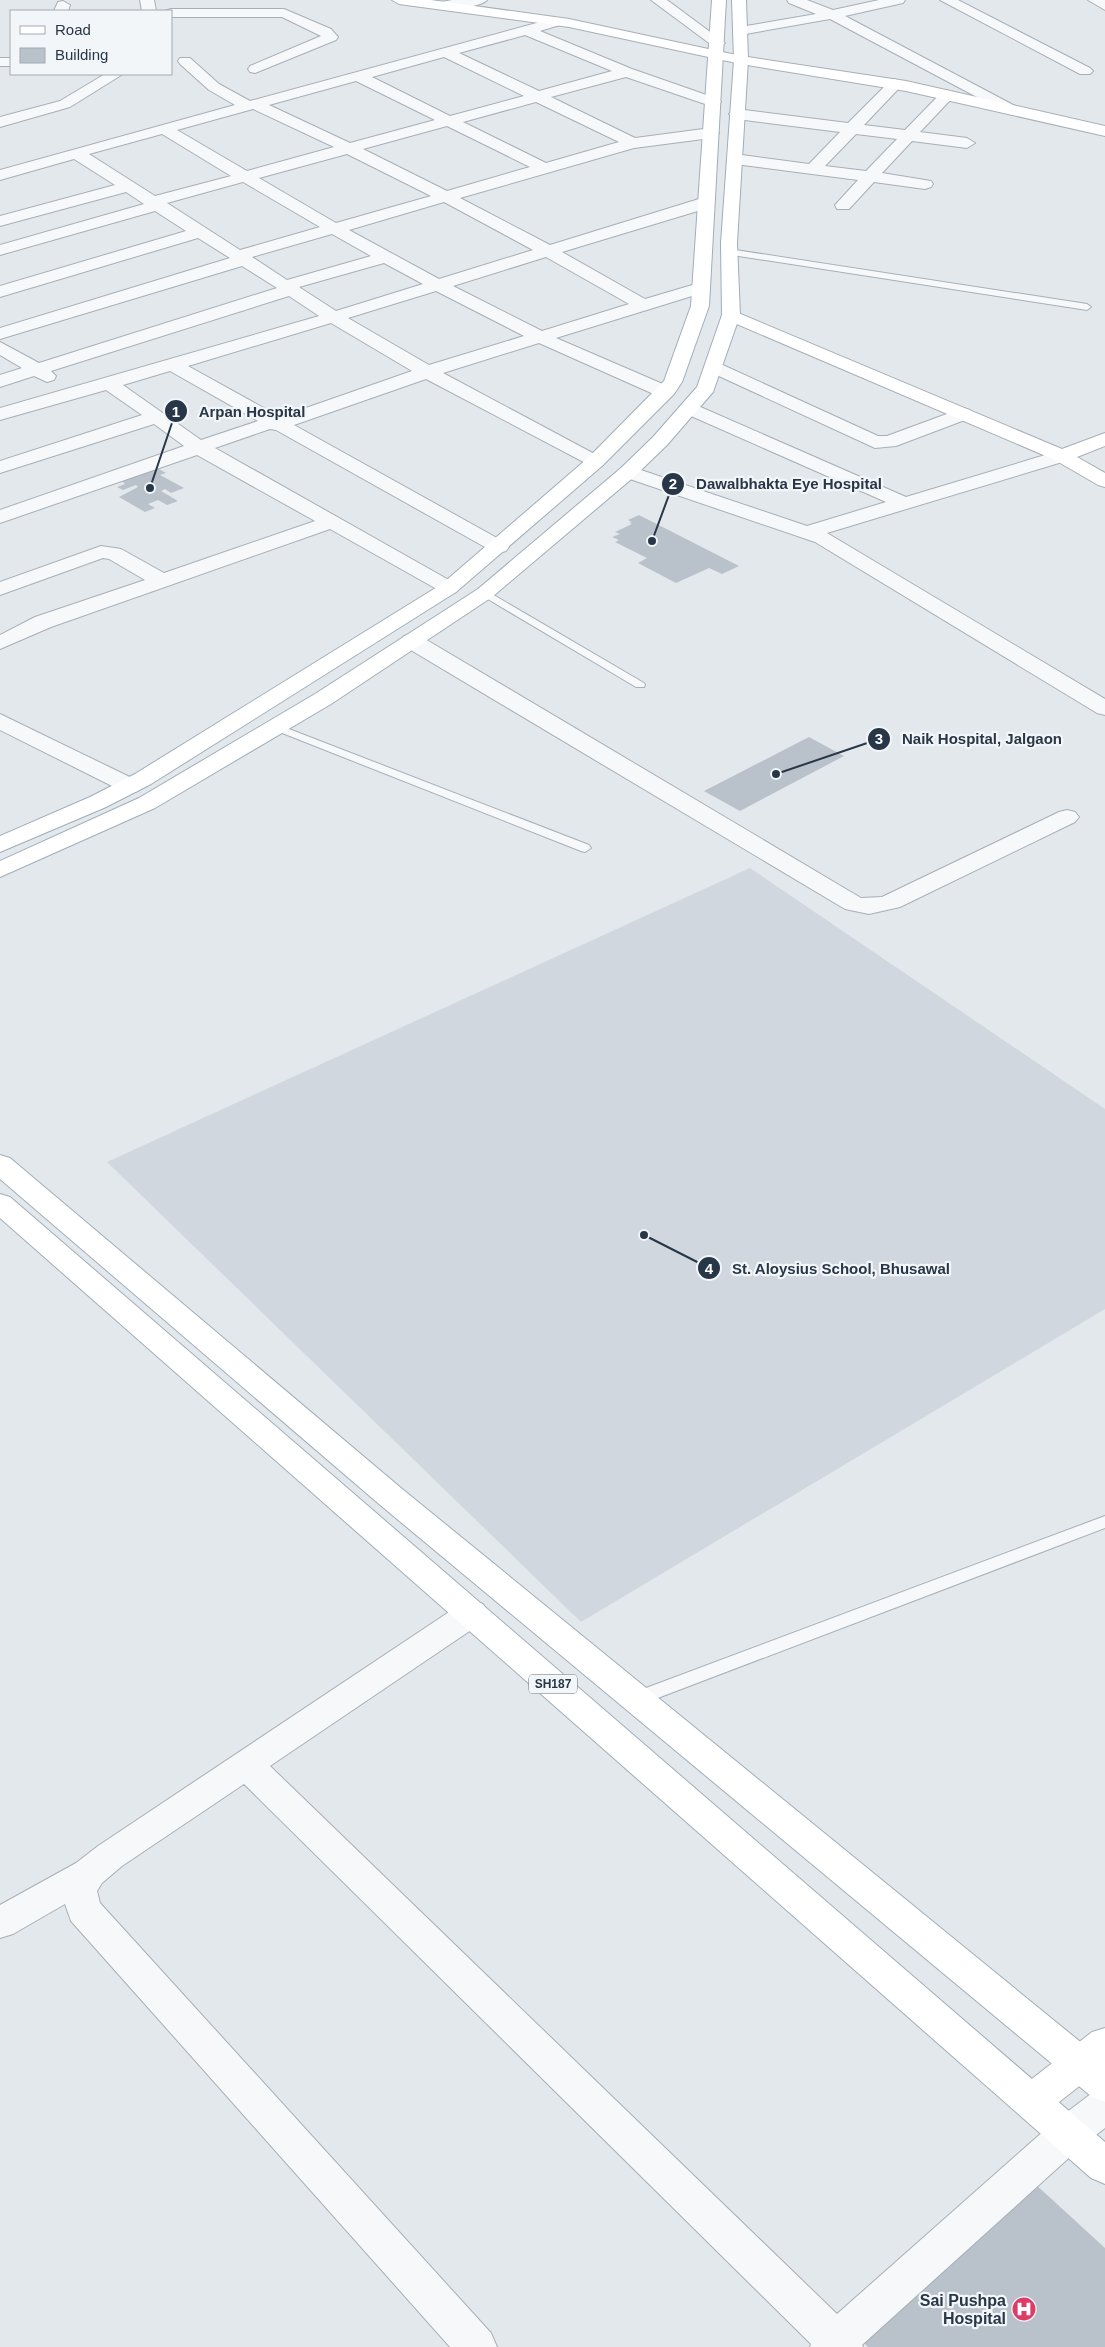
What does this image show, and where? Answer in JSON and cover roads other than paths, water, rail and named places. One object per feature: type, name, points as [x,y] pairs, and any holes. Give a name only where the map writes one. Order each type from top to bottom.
[{"type":"main road","points":[[399,0],[555,22],[717,49],[741,60],[895,84],[1105,131]]},
{"type":"main road","points":[[0,845],[130,786],[449,588],[499,547],[595,462],[665,392],[673,382],[700,306],[699,288],[719,0]]},
{"type":"main road","points":[[0,870],[147,803],[276,727],[485,593],[628,472],[706,388],[731,315],[729,252],[741,60],[739,0]]},
{"type":"main road","points":[[731,315],[1062,456],[1105,481]]},
{"type":"main road","points":[[1062,456],[1105,440]]},
{"type":"main road","name":"SH187","points":[[0,1164],[89,1242],[489,1579],[636,1699],[1097,2064]]},
{"type":"main road","name":"SH187","points":[[0,1203],[1105,2166]]},
{"type":"main road","points":[[1032,2101],[1097,2064]]},
{"type":"street","points":[[440,6],[480,0]]},
{"type":"street","points":[[658,0],[717,49]]},
{"type":"street","points":[[794,0],[832,15],[1012,110]]},
{"type":"street","points":[[740,31],[832,15],[898,0]]},
{"type":"street","points":[[947,0],[1085,71]]},
{"type":"street","points":[[1095,0],[1105,6]]},
{"type":"street","points":[[172,14],[284,13],[331,36],[255,69]]},
{"type":"street","points":[[0,175],[555,22]]},
{"type":"street","points":[[526,30],[626,72],[713,102]]},
{"type":"street","points":[[446,52],[633,143]]},
{"type":"street","points":[[184,61],[214,87],[350,148],[447,196],[550,250],[643,305]]},
{"type":"street","points":[[0,250],[245,177],[626,72]]},
{"type":"street","points":[[0,122],[65,104],[114,75]]},
{"type":"street","points":[[358,76],[544,168]]},
{"type":"street","points":[[812,169],[895,84]]},
{"type":"street","points":[[843,205],[946,95]]},
{"type":"street","points":[[737,114],[967,143]]},
{"type":"street","points":[[164,129],[245,177],[437,284],[540,337],[665,392]]},
{"type":"street","points":[[0,334],[335,228],[544,168],[633,143],[711,133]]},
{"type":"street","points":[[76,153],[287,288],[426,372],[595,462]]},
{"type":"street","points":[[735,159],[925,184]]},
{"type":"street","points":[[4,216],[128,186]]},
{"type":"street","points":[[0,414],[174,366],[332,316],[706,203]]},
{"type":"street","points":[[0,292],[200,232]]},
{"type":"street","points":[[0,381],[386,256]]},
{"type":"street","points":[[0,517],[198,447],[426,372],[699,288]]},
{"type":"street","points":[[0,347],[76,393]]},
{"type":"street","points":[[174,366],[499,547]]},
{"type":"street","points":[[714,367],[875,442],[889,442],[963,414]]},
{"type":"street","points":[[110,384],[198,447],[449,588]]},
{"type":"street","points":[[689,408],[904,503]]},
{"type":"street","points":[[0,468],[156,417]]},
{"type":"street","points":[[806,532],[1062,456]]},
{"type":"street","points":[[628,472],[822,538],[1105,708]]},
{"type":"street","points":[[2,639],[43,622],[332,522]]},
{"type":"street","points":[[0,589],[101,552],[114,553],[162,581]]},
{"type":"street","points":[[412,641],[848,902],[863,907],[877,907],[891,902],[1067,817]]},
{"type":"street","points":[[0,721],[130,786]]},
{"type":"street","points":[[0,1923],[89,1873],[110,1856],[472,1613]]},
{"type":"street","points":[[247,1765],[836,2345],[1068,2134],[1105,2105]]},
{"type":"street","points":[[89,1873],[79,1890],[84,1910],[477,2347]]},
{"type":"lane","points":[[729,252],[1087,307]]},
{"type":"lane","points":[[485,593],[640,685]]},
{"type":"lane","points":[[276,727],[585,848]]},
{"type":"lane","points":[[636,1699],[1105,1522]]},
{"type":"place","name":"Arpan Hospital","points":[[150,488]]},
{"type":"place","name":"Dawalbhakta Eye Hospital","points":[[652,541]]},
{"type":"place","name":"Naik Hospital, Jalgaon","points":[[776,774]]},
{"type":"place","name":"St. Aloysius School, Bhusawal","points":[[644,1235]]},
{"type":"place","name":"Sai Pushpa Hospital","points":[[1024,2309]]}]
